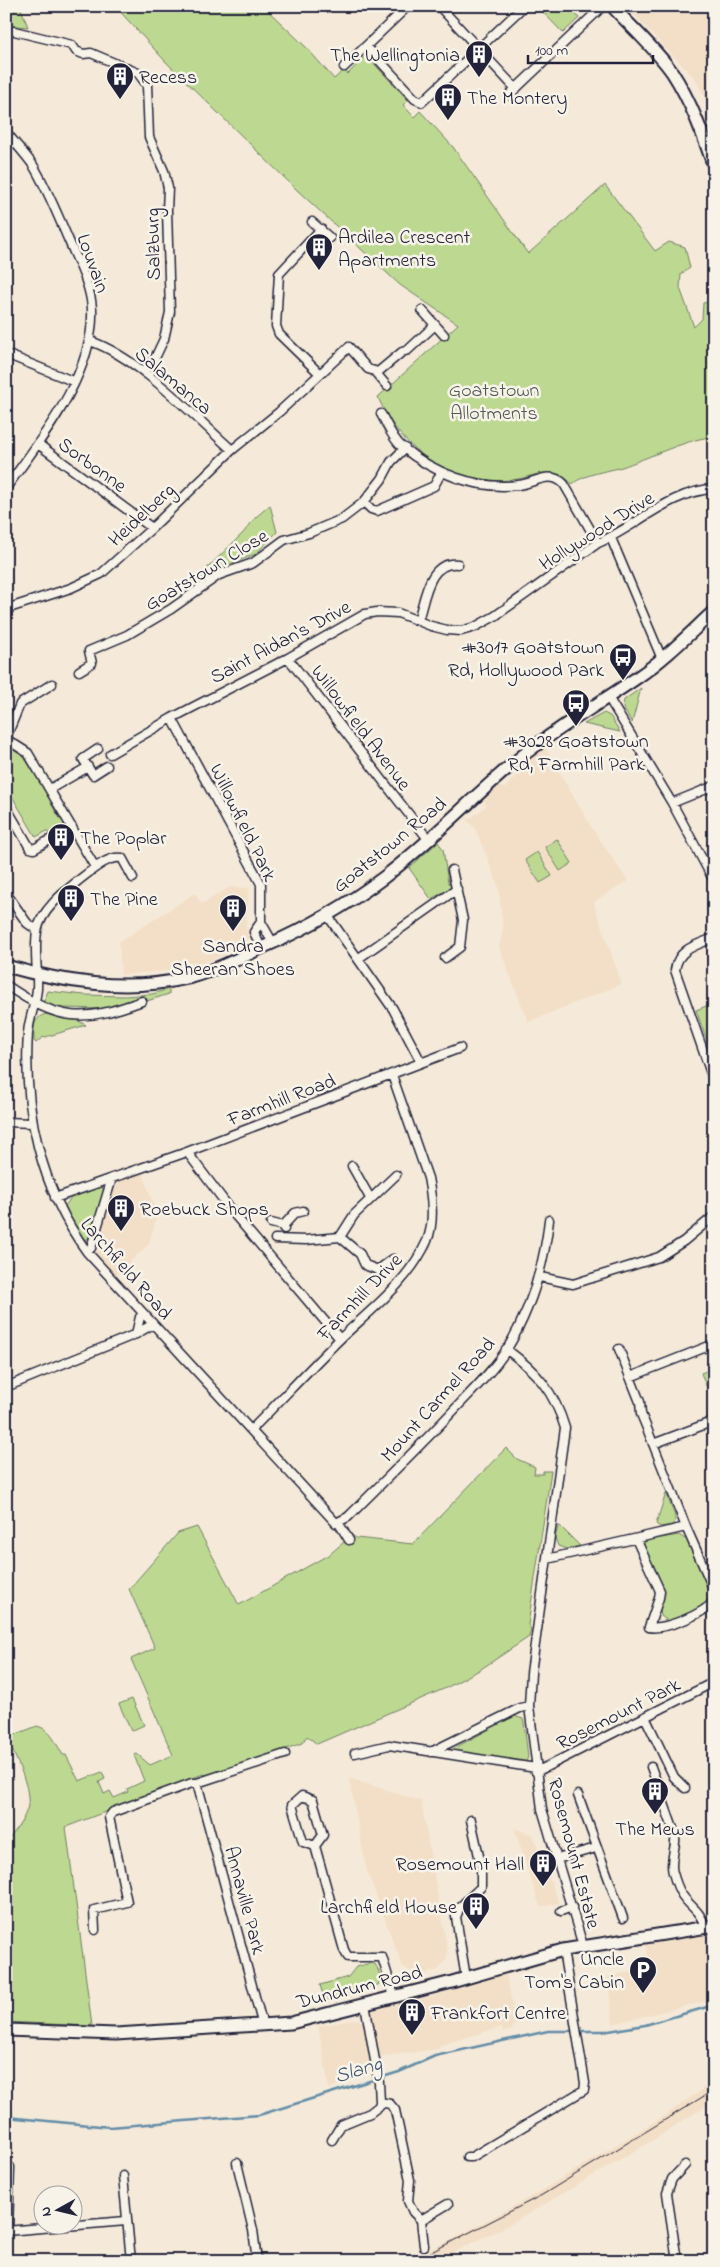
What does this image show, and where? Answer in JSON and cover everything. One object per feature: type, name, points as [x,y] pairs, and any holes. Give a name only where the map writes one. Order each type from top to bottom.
[{"type":"main road","points":[[612,6],[658,55],[682,88],[702,133],[714,168]]},
{"type":"main road","name":"Goatstown Road","points":[[6,966],[96,984],[137,985],[158,983],[193,976],[273,943],[328,916],[384,877],[501,774],[548,736],[662,659],[714,611]]},
{"type":"main road","name":"Dundrum Road","points":[[6,2030],[103,2034],[263,2026],[306,2020],[466,1978],[563,1950],[709,1927]]},
{"type":"street","points":[[344,67],[408,6]]},
{"type":"street","points":[[439,6],[516,89]]},
{"type":"street","points":[[366,46],[422,102],[524,6]]},
{"type":"street","points":[[509,95],[603,6]]},
{"type":"street","name":"Salzburg","points":[[14,31],[72,45],[76,51],[82,54],[91,53],[138,73],[147,85],[149,137],[164,171],[168,188],[170,312],[164,339],[156,358],[144,372]]},
{"type":"street","name":"Louvain","points":[[6,132],[32,165],[62,224],[88,285],[92,308],[90,341],[84,364],[38,444],[6,488]]},
{"type":"street","points":[[312,222],[330,238]]},
{"type":"street","points":[[320,229],[279,274],[276,326],[279,334],[320,373]]},
{"type":"street","points":[[422,310],[444,335]]},
{"type":"street","points":[[387,386],[375,372],[382,370],[402,352],[408,350],[435,325]]},
{"type":"street","name":"Salamanca","points":[[90,341],[105,346],[144,372],[232,450]]},
{"type":"street","name":"Heidelberg","points":[[6,609],[71,588],[101,574],[152,528],[232,450],[279,412],[349,347],[368,369],[375,372]]},
{"type":"street","points":[[6,354],[75,382]]},
{"type":"street","points":[[381,414],[395,439],[441,473],[488,485],[518,485],[550,477],[558,478],[564,484],[598,543]]},
{"type":"street","name":"Sorbonne","points":[[38,444],[152,528]]},
{"type":"street","name":"Goatstown Close","points":[[79,671],[92,663],[89,651],[127,635],[171,609],[219,575],[254,563],[284,540],[308,533],[342,519],[364,502],[382,479],[391,462],[405,448]]},
{"type":"street","points":[[364,502],[371,509],[377,511],[434,486],[441,473]]},
{"type":"street","name":"Hollywood Drive","points":[[503,611],[598,543],[611,538],[628,525],[665,505],[706,490],[714,489]]},
{"type":"street","points":[[611,538],[662,659]]},
{"type":"street","points":[[418,620],[426,587],[439,569],[452,563],[458,564]]},
{"type":"street","name":"Saint Aidan's Drive","points":[[110,754],[172,718],[288,658],[364,614],[377,612],[398,613],[431,626],[461,630],[484,623],[503,611]]},
{"type":"street","name":"Willowfield Avenue","points":[[288,658],[428,839]]},
{"type":"street","points":[[52,684],[20,704],[6,738],[28,753],[95,867]]},
{"type":"street","points":[[608,697],[672,803],[714,881]]},
{"type":"street","name":"Willowfield Park","points":[[172,718],[261,884],[262,922],[273,943]]},
{"type":"street","points":[[98,749],[83,758],[93,775],[107,766]]},
{"type":"street","points":[[50,789],[88,767]]},
{"type":"street","points":[[672,803],[714,786]]},
{"type":"street","points":[[6,807],[30,848],[34,850],[72,827]]},
{"type":"street","points":[[6,893],[27,923],[37,930],[46,913],[65,892],[95,867],[117,857],[122,858],[133,878]]},
{"type":"street","points":[[445,958],[460,947],[463,920],[452,870]]},
{"type":"street","points":[[359,958],[457,889]]},
{"type":"street","points":[[328,916],[393,1009],[421,1062]]},
{"type":"street","points":[[261,948],[254,932],[262,922]]},
{"type":"street","name":"Larchfield Road","points":[[37,930],[37,989],[28,1034],[32,1123],[40,1156],[64,1218],[87,1252],[337,1523],[349,1540]]},
{"type":"street","points":[[714,938],[690,947],[681,954],[676,962],[675,970],[714,1082]]},
{"type":"street","points":[[6,985],[33,1004],[52,1012],[86,1016],[106,1014],[142,1001]]},
{"type":"street","name":"Farmhill Road","points":[[55,1198],[187,1152],[460,1048]]},
{"type":"street","name":"Farmhill Drive","points":[[251,1430],[340,1339],[395,1287],[415,1263],[431,1228],[432,1195],[428,1178],[392,1075]]},
{"type":"street","points":[[6,1122],[32,1123]]},
{"type":"street","points":[[187,1152],[234,1214],[340,1339]]},
{"type":"street","points":[[352,1166],[370,1198]]},
{"type":"street","points":[[340,1237],[354,1215],[396,1175]]},
{"type":"street","points":[[87,1252],[91,1248],[112,1178]]},
{"type":"street","points":[[284,1238],[283,1226],[295,1213],[303,1211]]},
{"type":"street","points":[[540,1276],[573,1284],[659,1257],[684,1241],[714,1216]]},
{"type":"street","name":"Mount Carmel Road","points":[[337,1523],[348,1517],[441,1424],[506,1349],[518,1327],[540,1276],[549,1220]]},
{"type":"street","points":[[271,1223],[283,1226]]},
{"type":"street","points":[[275,1239],[306,1240],[340,1237],[360,1254],[365,1265],[378,1270],[393,1259]]},
{"type":"street","points":[[136,1334],[140,1317],[144,1314]]},
{"type":"street","points":[[6,1387],[136,1334],[153,1324]]},
{"type":"street","points":[[630,1377],[714,1344]]},
{"type":"street","name":"Rosemount Estate","points":[[506,1349],[532,1370],[555,1399],[565,1428],[560,1475],[531,1673],[529,1706],[542,1810],[583,1946]]},
{"type":"street","points":[[619,1349],[653,1444],[686,1527],[714,1590]]},
{"type":"street","points":[[653,1444],[714,1421]]},
{"type":"street","points":[[547,1559],[686,1527]]},
{"type":"street","points":[[636,1539],[660,1591],[649,1626],[657,1628],[666,1626],[689,1617],[704,1611],[714,1600]]},
{"type":"street","name":"Rosemount Park","points":[[536,1770],[714,1682]]},
{"type":"street","points":[[431,1752],[529,1706]]},
{"type":"street","points":[[645,1717],[674,1777],[686,1788]]},
{"type":"street","name":"Rosemount Estate","points":[[355,1753],[389,1745],[536,1770]]},
{"type":"street","points":[[95,1930],[94,1910],[127,1902],[109,1816],[113,1812],[192,1783],[197,1784],[284,1754]]},
{"type":"street","points":[[651,1767],[675,1834],[676,1844],[672,1872],[683,1896],[702,1916],[709,1927]]},
{"type":"street","name":"Annaville Park","points":[[197,1784],[263,2026]]},
{"type":"street","points":[[578,1795],[623,1918]]},
{"type":"street","points":[[302,1796],[313,1800],[323,1835],[315,1846],[303,1842],[292,1806],[302,1796]]},
{"type":"street","points":[[466,1978],[456,1917],[460,1907],[481,1887],[481,1865],[471,1820]]},
{"type":"street","points":[[315,1846],[348,1957],[382,1958],[394,1996]]},
{"type":"street","points":[[557,1859],[596,1848]]},
{"type":"street","points":[[561,1911],[572,1907]]},
{"type":"street","points":[[467,2157],[472,2157],[581,2093],[585,2082],[563,1950]]},
{"type":"street","points":[[332,2140],[341,2125],[370,2113],[380,2102],[365,2004]]},
{"type":"street","points":[[380,2102],[390,2104],[395,2110],[410,2180],[408,2201],[413,2212],[421,2220],[424,2246]]},
{"type":"street","points":[[237,2163],[253,2230],[257,2261]]},
{"type":"street","points":[[677,2261],[667,2193],[672,2179],[685,2165]]},
{"type":"street","points":[[10,2167],[7,2231],[126,2221]]},
{"type":"street","points":[[124,2176],[126,2221],[131,2261]]},
{"type":"street","points":[[421,2220],[448,2204]]},
{"type":"shaded area","points":[[626,6],[714,6],[714,116],[696,80]]},
{"type":"shaded area","points":[[545,747],[592,828],[628,881],[597,900],[594,904],[622,984],[528,1022],[499,947],[503,929],[498,885],[475,828],[464,817],[470,819],[486,806],[484,800],[499,787],[505,788],[530,760]]},
{"type":"shaded area","points":[[230,887],[249,888],[246,926],[249,942],[211,961],[174,970],[121,975],[119,942],[195,893],[202,904]]},
{"type":"shaded area","points":[[142,1170],[157,1215],[154,1227],[149,1244],[115,1276],[97,1257],[96,1244],[114,1182],[117,1179]]},
{"type":"shaded area","points":[[349,1778],[421,1801],[448,1952],[446,1960],[438,1970],[419,1976],[402,1966],[366,1868]]},
{"type":"shaded area","points":[[514,1828],[533,1835],[559,1903],[540,1907]]},
{"type":"shaded area","points":[[709,1934],[714,1959],[714,1999],[613,2024],[607,1976],[650,1969],[646,1945]]},
{"type":"shaded area","points":[[506,1975],[517,2024],[512,2026],[513,2030],[503,2032],[502,2027],[441,2045],[439,2049],[379,2057],[372,2013],[374,2010],[429,1997]]},
{"type":"shaded area","points":[[358,2019],[364,2024],[372,2071],[329,2089],[318,2026]]},
{"type":"shaded area","points":[[714,2081],[714,2101],[650,2142],[513,2223],[436,2261],[403,2261],[449,2241],[534,2195],[667,2114]]},
{"type":"green space","points":[[6,6],[20,6],[28,27],[6,25]]},
{"type":"green space","name":"Goatstown Allotments","points":[[115,6],[263,6],[306,47],[334,79],[344,70],[348,74],[366,55],[408,100],[403,105],[414,117],[420,111],[453,147],[528,254],[605,185],[655,251],[669,242],[685,247],[690,268],[681,274],[680,288],[694,327],[702,319],[703,303],[714,301],[714,437],[682,444],[622,467],[590,475],[572,484],[557,474],[550,473],[512,480],[490,480],[469,477],[449,471],[431,461],[400,434],[378,397],[458,324],[400,285],[297,190],[166,62]]},
{"type":"green space","points":[[543,6],[568,6],[579,18],[563,33],[540,9]]},
{"type":"green space","points":[[270,505],[277,532],[256,554],[217,569],[180,595],[244,532],[256,517]]},
{"type":"green space","points":[[641,688],[632,723],[623,708],[624,700]]},
{"type":"green space","points":[[604,713],[610,716],[620,732],[584,724]]},
{"type":"green space","points":[[6,745],[24,757],[53,802],[51,804],[61,820],[64,819],[64,826],[50,835],[47,831],[36,837],[6,786],[10,781],[6,776]]},
{"type":"green space","points":[[557,839],[572,863],[560,871],[545,847]]},
{"type":"green space","points":[[438,842],[443,849],[448,883],[453,887],[431,899],[409,868]]},
{"type":"green space","points":[[537,852],[552,876],[540,883],[525,860]]},
{"type":"green space","points":[[169,989],[169,994],[147,1001],[138,998],[106,1009],[63,1008],[43,1003],[48,991],[84,995],[125,996],[152,994]]},
{"type":"green space","points":[[714,1003],[714,1061],[696,1010]]},
{"type":"green space","points":[[46,1014],[75,1019],[86,1025],[42,1038],[36,1043],[34,1041],[34,1032],[36,1021]]},
{"type":"green space","points":[[99,1187],[103,1188],[104,1191],[91,1235],[86,1240],[64,1207],[72,1197]]},
{"type":"green space","points":[[714,1368],[714,1406],[701,1373]]},
{"type":"green space","points":[[506,1448],[517,1459],[535,1467],[534,1474],[543,1474],[543,1471],[551,1471],[528,1625],[531,1629],[529,1637],[481,1669],[446,1688],[317,1744],[307,1736],[302,1743],[212,1777],[203,1774],[66,1827],[92,2026],[6,2022],[6,1842],[22,1820],[28,1805],[27,1788],[7,1738],[37,1726],[46,1730],[63,1755],[66,1755],[79,1781],[102,1772],[105,1779],[99,1782],[104,1794],[110,1791],[114,1798],[128,1792],[127,1789],[144,1781],[134,1755],[137,1754],[150,1765],[173,1755],[131,1659],[155,1648],[129,1589],[178,1533],[197,1527],[239,1605],[330,1554],[352,1535],[356,1538],[413,1544]]},
{"type":"green space","points":[[666,1493],[675,1516],[675,1522],[672,1525],[660,1527],[656,1524]]},
{"type":"green space","points":[[558,1526],[580,1546],[566,1549],[558,1546],[555,1538]]},
{"type":"green space","points":[[679,1535],[685,1539],[687,1538],[710,1591],[706,1603],[701,1607],[668,1621],[661,1616],[660,1610],[664,1588],[643,1548],[645,1541]]},
{"type":"green space","points":[[132,1699],[144,1725],[131,1731],[119,1704]]},
{"type":"green space","points":[[514,1716],[523,1719],[528,1757],[526,1762],[520,1764],[449,1751]]},
{"type":"green space","points":[[371,1963],[375,1964],[379,1972],[380,1980],[378,1985],[325,2001],[320,1985],[348,1977],[356,1967]]},
{"type":"waterway","name":"Slang","points":[[6,2117],[110,2127],[259,2115],[399,2072],[435,2056],[548,2031],[609,2031],[645,2025],[714,2005]]},
{"type":"tram line","points":[[414,2261],[542,2195],[714,2090]]},
{"type":"place","name":"The Wellingtonia","points":[[479,78]]},
{"type":"place","name":"Recess","points":[[120,100]]},
{"type":"place","name":"The Montery","points":[[448,121]]},
{"type":"place","name":"Ardilea Crescent Apartments","points":[[319,271]]},
{"type":"place","name":"#3017 Goatstown Rd, Hollywood Park","points":[[623,681]]},
{"type":"place","name":"#3028 Goatstown Rd, Farmhill Park","points":[[576,727]]},
{"type":"place","name":"The Poplar","points":[[61,861]]},
{"type":"place","name":"The Pine","points":[[71,922]]},
{"type":"place","name":"Sandra Sheeran Shoes","points":[[233,932]]},
{"type":"place","name":"Roebuck Shops","points":[[121,1232]]},
{"type":"place","name":"The Mews","points":[[655,1815]]},
{"type":"place","name":"Rosemount Hall","points":[[543,1887]]},
{"type":"place","name":"Larchfield House","points":[[476,1930]]},
{"type":"place","name":"Uncle Tom's Cabin","points":[[643,1994]]},
{"type":"place","name":"Frankfort Centre","points":[[412,2036]]}]
